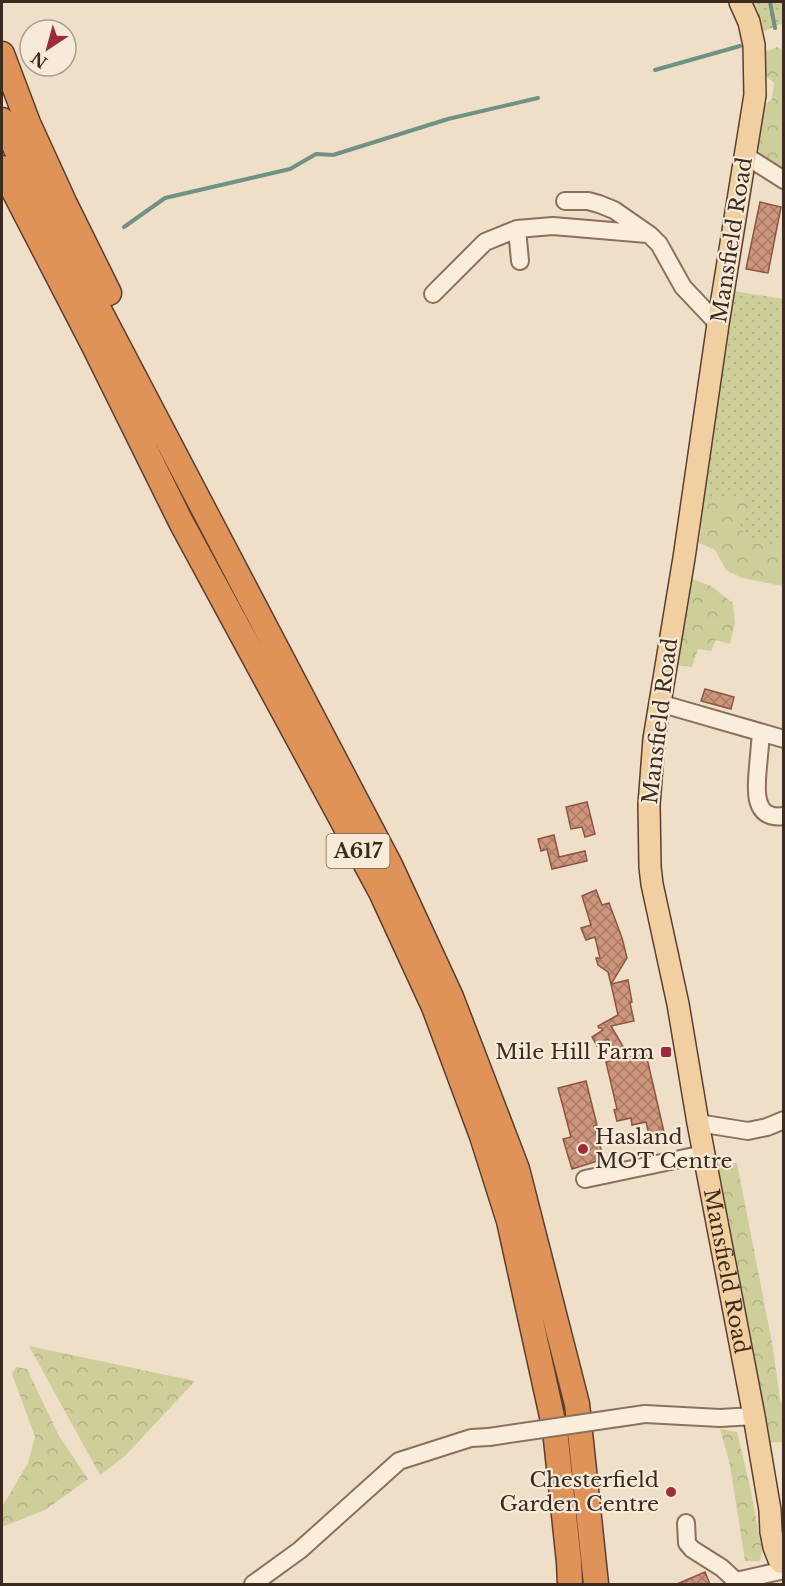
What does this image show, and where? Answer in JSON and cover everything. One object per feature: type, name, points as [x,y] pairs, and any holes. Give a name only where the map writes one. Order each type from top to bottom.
[{"type":"highway","points":[[2,54],[28,123],[65,204],[163,406],[175,452]]},
{"type":"highway","name":"A617","points":[[2,120],[33,184],[390,865],[451,997],[517,1169],[577,1404],[596,1584]]},
{"type":"highway","name":"A617","points":[[2,168],[181,522],[381,892],[434,1007],[485,1146],[509,1221],[522,1275],[555,1430],[570,1584]]},
{"type":"highway","points":[[2,198],[94,346]]},
{"type":"main road","name":"Mansfield Road","points":[[741,2],[757,45],[755,95],[717,324],[654,739],[649,805],[650,867],[678,1004],[698,1123],[754,1416],[777,1517],[771,1532],[782,1566]]},
{"type":"lane","points":[[746,156],[783,180]]},
{"type":"lane","points":[[565,201],[588,201],[614,210],[650,235],[659,244],[683,287],[717,324]]},
{"type":"lane","points":[[433,294],[484,242],[517,229],[553,226],[650,235]]},
{"type":"lane","points":[[517,229],[520,261]]},
{"type":"lane","points":[[659,703],[783,739]]},
{"type":"lane","points":[[761,733],[757,797],[760,807],[767,814],[783,816]]},
{"type":"lane","points":[[698,1123],[748,1131],[767,1127],[783,1120]]},
{"type":"lane","points":[[585,1179],[704,1154]]},
{"type":"lane","points":[[253,1584],[300,1550],[399,1461],[471,1438],[645,1414],[720,1418],[754,1416]]},
{"type":"lane","points":[[686,1523],[687,1543],[692,1549],[722,1568],[737,1583],[782,1566]]},
{"type":"green space","points":[[747,2],[783,2],[783,23],[759,33]]},
{"type":"green space","points":[[777,47],[783,50],[783,174],[760,160],[758,138],[764,106],[772,99],[774,83],[763,73],[760,54]]},
{"type":"green space","points":[[734,291],[783,299],[783,559],[701,530],[724,343]]},
{"type":"green space","points":[[745,493],[750,505],[739,520],[744,535],[756,541],[783,546],[783,586],[742,578],[726,570],[715,550],[699,543],[704,500],[725,500]]},
{"type":"green space","points":[[687,577],[711,586],[733,603],[735,623],[730,644],[716,640],[711,651],[698,649],[692,667],[677,665]]},
{"type":"green space","points":[[737,1163],[783,1407],[783,1442],[761,1443],[715,1164]]},
{"type":"green space","points":[[29,1346],[195,1381],[125,1456],[100,1475]]},
{"type":"green space","points":[[16,1367],[27,1369],[59,1436],[88,1479],[45,1510],[2,1527],[2,1506],[28,1463],[35,1437],[12,1374]]},
{"type":"green space","points":[[720,1429],[737,1432],[762,1550],[760,1561],[745,1561],[730,1465]]},
{"type":"building","points":[[760,202],[781,207],[768,273],[746,269]]},
{"type":"building","points":[[705,689],[734,697],[731,709],[701,701]]},
{"type":"building","points":[[587,802],[595,834],[585,837],[582,827],[571,829],[566,807]]},
{"type":"building","points":[[554,835],[559,857],[585,851],[587,861],[552,869],[547,849],[541,851],[538,839]]},
{"type":"building","points":[[596,890],[602,905],[609,903],[627,958],[611,984],[608,972],[598,965],[596,958],[600,958],[595,937],[586,940],[581,928],[591,925],[582,896]]},
{"type":"building","points":[[628,980],[634,1021],[611,1026],[624,1048],[616,1053],[608,1039],[597,1046],[592,1037],[603,1030],[598,1026],[618,1015],[611,984]]},
{"type":"building","points":[[646,1054],[664,1132],[649,1135],[646,1122],[632,1125],[631,1118],[617,1121],[614,1110],[617,1109],[606,1062]]},
{"type":"building","points":[[586,1081],[597,1125],[594,1126],[604,1159],[572,1169],[563,1139],[571,1137],[558,1088]]},
{"type":"building","points":[[705,1572],[710,1584],[677,1584]]},
{"type":"waterway","points":[[770,2],[775,28]]},
{"type":"waterway","points":[[655,70],[740,46]]},
{"type":"waterway","points":[[124,227],[165,198],[290,169],[316,154],[333,155],[448,119],[538,98]]},
{"type":"place","name":"Mile Hill Farm","points":[[666,1052]]},
{"type":"place","name":"Hasland MOT Centre","points":[[583,1149]]},
{"type":"place","name":"Chesterfield Garden Centre","points":[[671,1492]]}]
